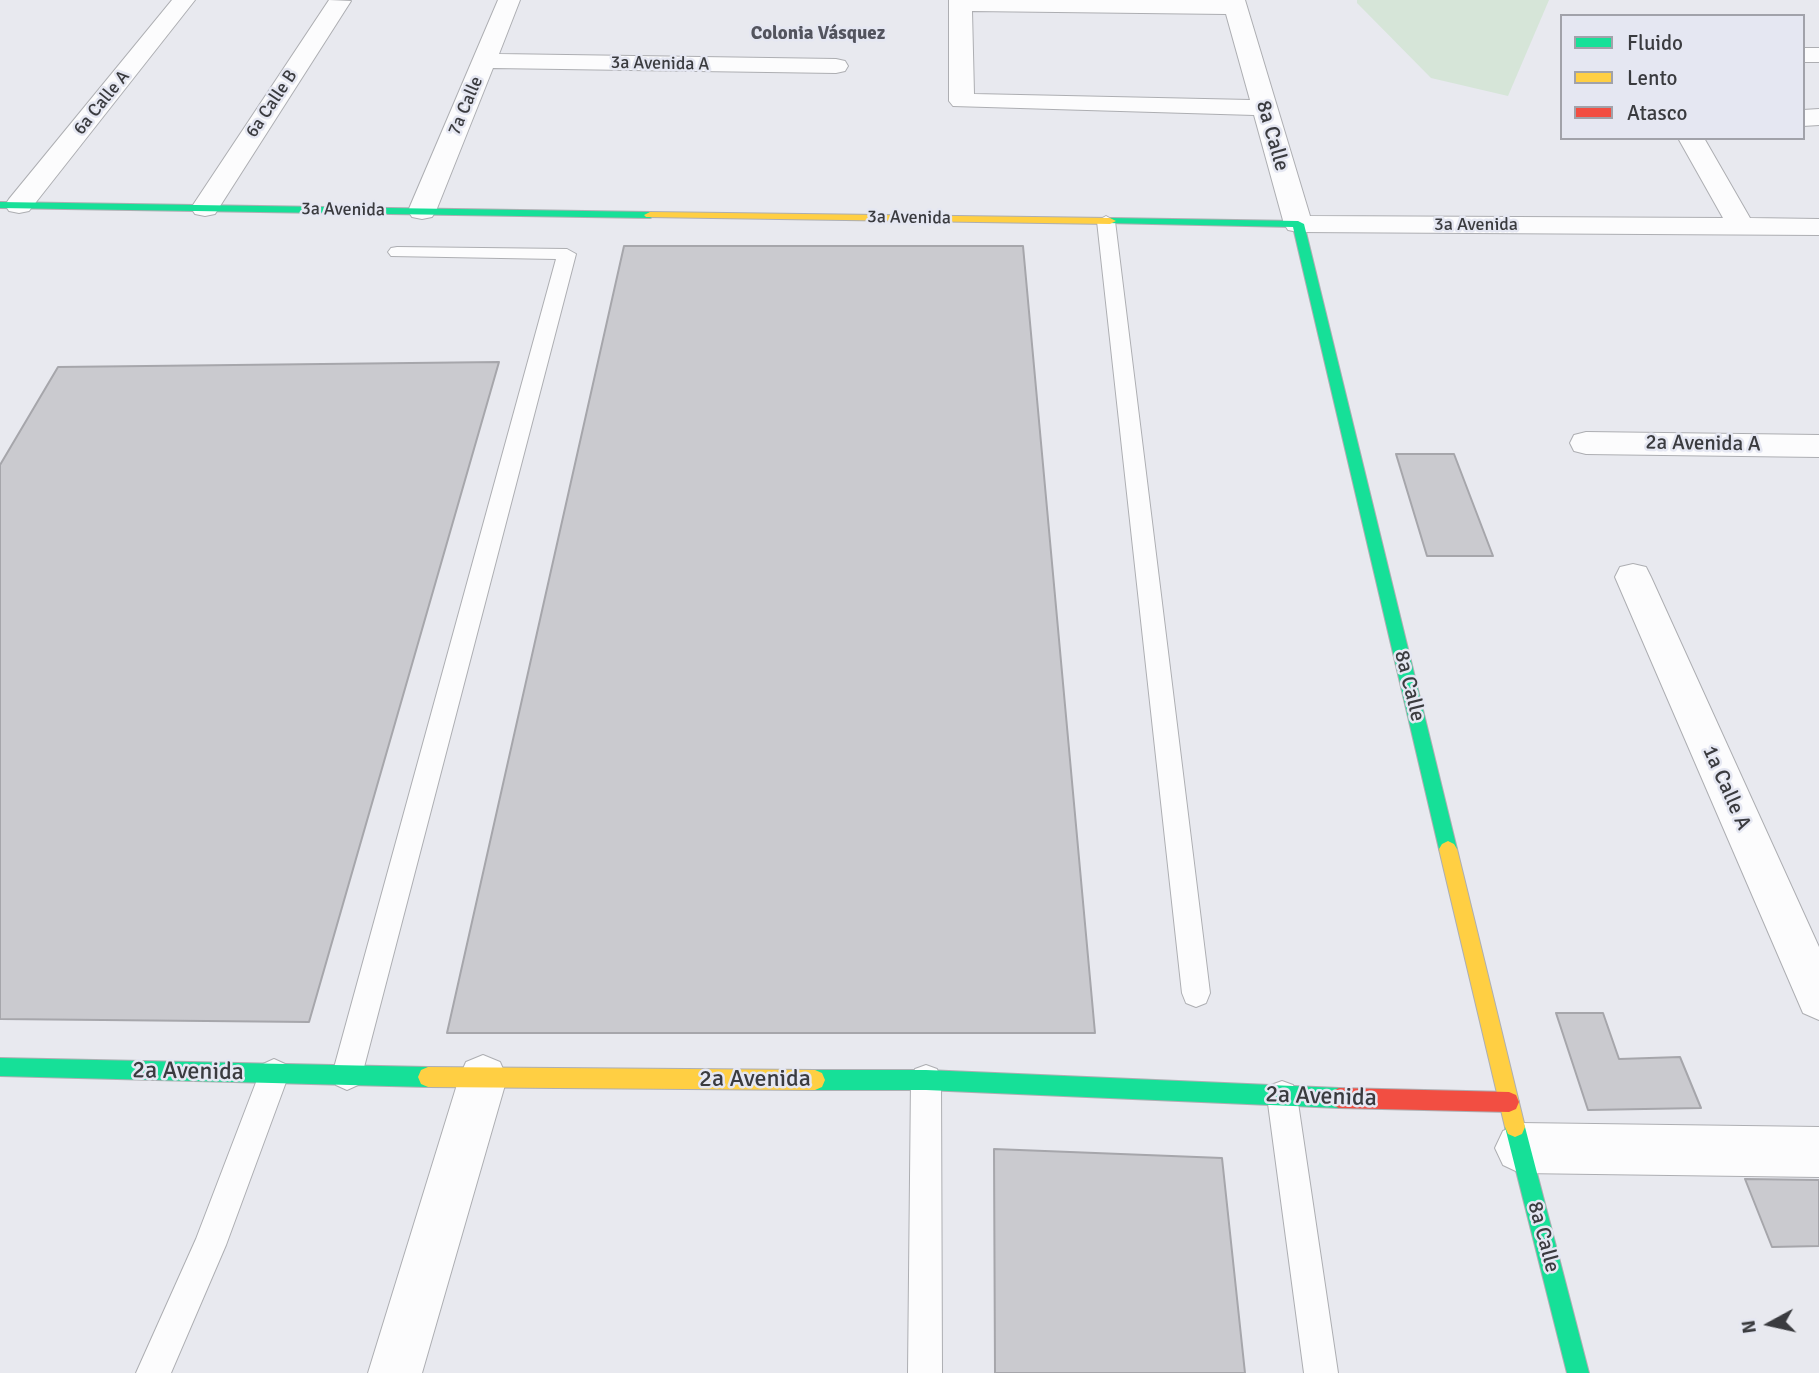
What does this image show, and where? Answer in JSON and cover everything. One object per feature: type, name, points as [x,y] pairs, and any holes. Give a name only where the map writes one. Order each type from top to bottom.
[{"type":"street","name":"6a Calle A","points":[[10,205],[184,0]]},
{"type":"street","name":"7a Calle","points":[[422,211],[509,0]]},
{"type":"street","name":"6a Calle B","points":[[205,208],[223,176],[340,1]]},
{"type":"street","points":[[1235,3],[960,2],[962,101],[1264,108]]},
{"type":"street","name":"8a Calle","points":[[1235,3],[1298,224],[1520,1148],[1578,1373]]},
{"type":"street","name":"3a Avenida A","points":[[485,61],[836,66]]},
{"type":"street","points":[[1692,140],[1741,226]]},
{"type":"street","name":"3a Avenida","points":[[10,205],[1298,224],[1819,227]]},
{"type":"street","name":"2a Avenida A","points":[[1586,443],[1819,446]]},
{"type":"street","name":"1a Calle A","points":[[1633,577],[1819,998]]},
{"type":"street","name":"2a Avenida","points":[[0,1067],[483,1078],[926,1080],[1282,1096],[1509,1102]]},
{"type":"street","points":[[395,1373],[483,1078]]},
{"type":"street","points":[[1520,1148],[1819,1152]]},
{"type":"lane","points":[[1106,220],[1196,993]]},
{"type":"lane","points":[[347,1075],[567,254],[397,252]]},
{"type":"lane","points":[[153,1373],[210,1245],[274,1074]]},
{"type":"lane","points":[[925,1373],[926,1080]]},
{"type":"lane","points":[[1282,1096],[1321,1373]]},
{"type":"green space","points":[[1357,0],[1549,0],[1508,96],[1431,78]]},
{"type":"building","points":[[624,246],[1023,246],[1095,1033],[447,1033]]},
{"type":"building","points":[[499,362],[309,1022],[0,1019],[0,465],[58,367]]},
{"type":"building","points":[[1396,454],[1454,454],[1493,556],[1427,556]]},
{"type":"building","points":[[1556,1013],[1603,1013],[1619,1059],[1680,1057],[1701,1108],[1588,1110]]},
{"type":"building","points":[[994,1149],[1222,1158],[1245,1373],[995,1373]]},
{"type":"building","points":[[1745,1179],[1819,1180],[1819,1246],[1772,1247]]},
{"type":"traffic: fast","points":[[0,205],[650,215]]},
{"type":"traffic: fast","points":[[1110,221],[1298,224],[1448,849]]},
{"type":"traffic: fast","points":[[0,1067],[428,1077]]},
{"type":"traffic: fast","points":[[815,1080],[926,1080],[1339,1098]]},
{"type":"traffic: fast","points":[[1515,1127],[1578,1373]]},
{"type":"traffic: slow","points":[[650,215],[1110,221]]},
{"type":"traffic: slow","points":[[1448,849],[1515,1127]]},
{"type":"traffic: slow","points":[[428,1077],[815,1080]]},
{"type":"traffic: jam","points":[[1339,1098],[1509,1102]]},
{"type":"district","name":"Colonia Vásquez","points":[[818,34]]}]
